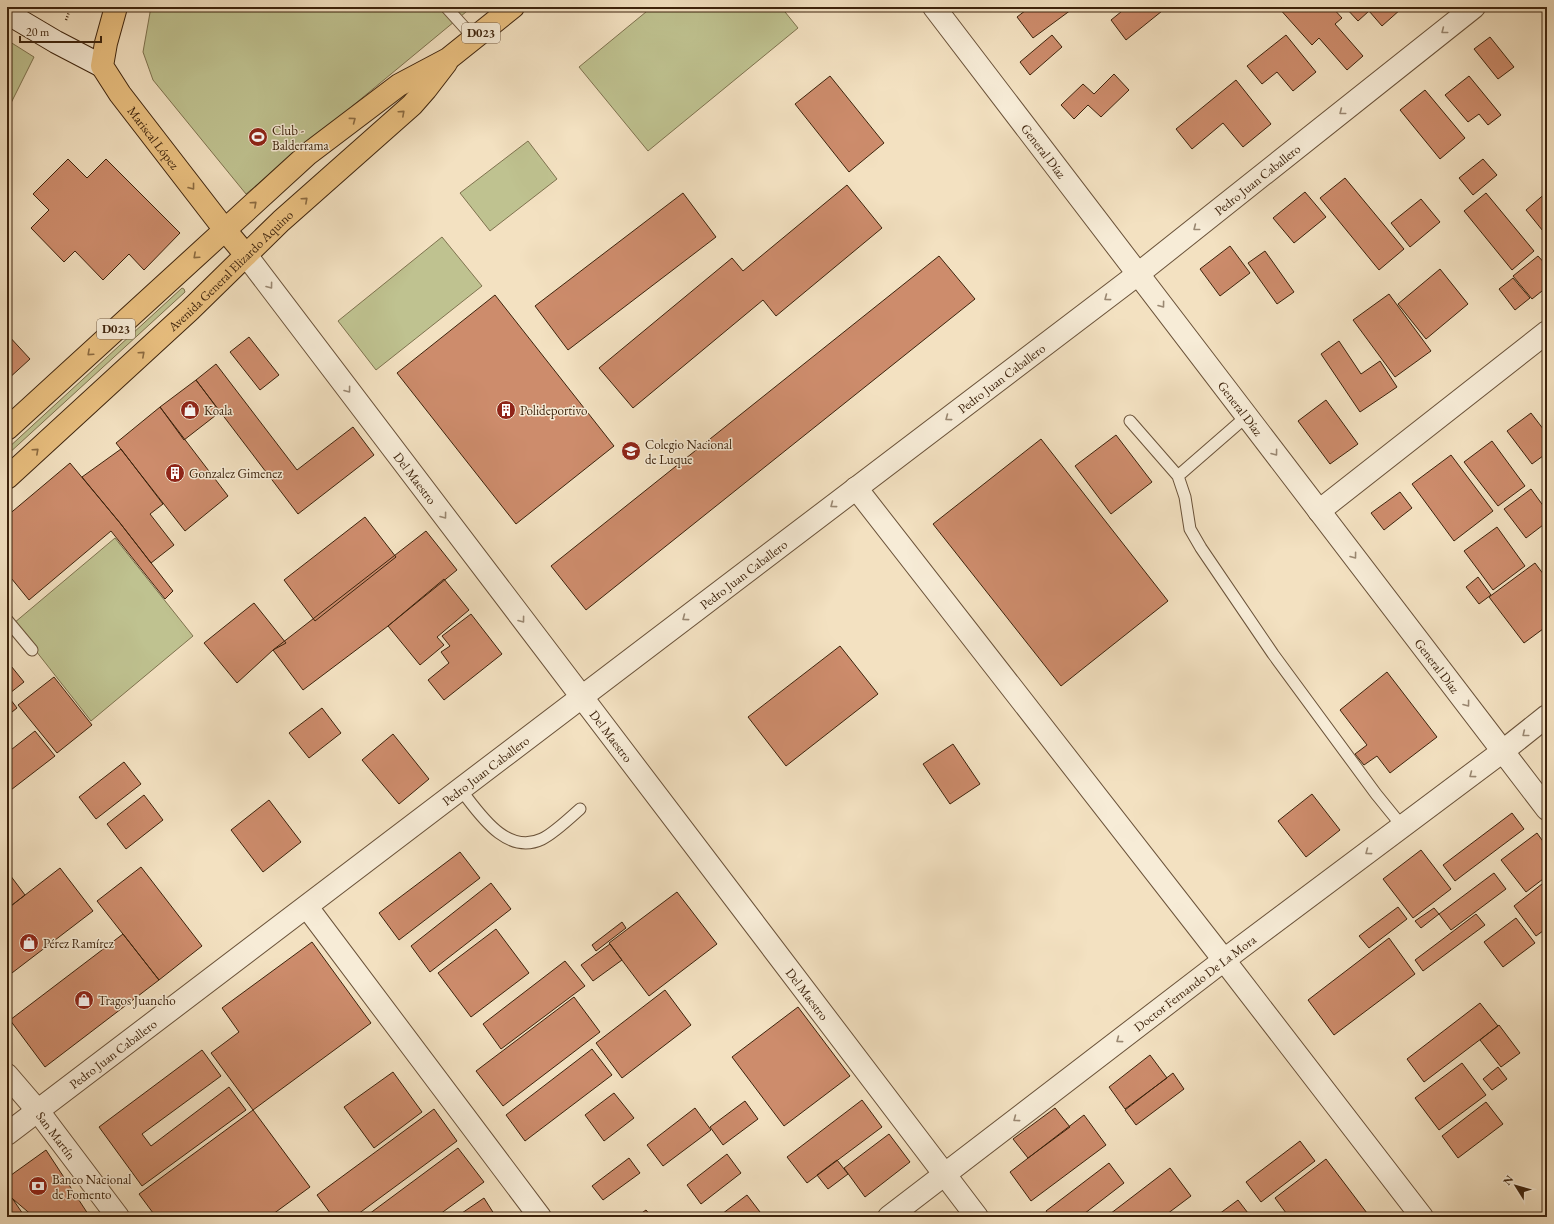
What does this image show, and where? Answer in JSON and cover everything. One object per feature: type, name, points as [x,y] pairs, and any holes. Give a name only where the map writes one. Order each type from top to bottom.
[{"type":"main road","points":[[102,66],[106,43],[116,7]]},
{"type":"main road","name":"Avenida General Elizardo Aquino","points":[[7,429],[308,154],[386,94],[414,76],[448,59],[513,7]]},
{"type":"main road","name":"Avenida General Elizardo Aquino","points":[[7,478],[190,310],[281,221],[412,105],[426,90],[448,59]]},
{"type":"main road","name":"Mariscal López","points":[[102,66],[120,94],[246,255]]},
{"type":"street","name":"General Díaz","points":[[934,7],[1547,809]]},
{"type":"street","name":"Pedro Juan Caballero","points":[[7,1134],[1138,274],[1474,7]]},
{"type":"street","points":[[7,13],[56,42],[102,66]]},
{"type":"street","name":"Del Maestro","points":[[246,255],[581,698],[977,1217]]},
{"type":"street","points":[[1319,511],[1547,332]]},
{"type":"street","points":[[856,488],[1224,960],[1422,1217]]},
{"type":"street","name":"Doctor Fernando De La Mora","points":[[889,1217],[1224,960],[1503,751],[1547,716]]},
{"type":"street","points":[[307,906],[540,1217]]},
{"type":"street","name":"San Martín","points":[[7,1075],[38,1111],[118,1217]]},
{"type":"lane","points":[[446,7],[474,38]]},
{"type":"lane","points":[[1178,476],[1247,416]]},
{"type":"lane","points":[[1130,421],[1178,476],[1185,497],[1190,528],[1201,548],[1273,654],[1376,794],[1402,826]]},
{"type":"lane","points":[[7,620],[32,650]]},
{"type":"lane","points":[[461,790],[491,828],[522,844],[530,844],[543,839],[580,809]]},
{"type":"green space","name":"Club - Balderrama","points":[[151,7],[472,7],[246,194],[153,80],[143,52]]},
{"type":"green space","points":[[652,7],[781,7],[798,28],[648,151],[579,67]]},
{"type":"green space","points":[[7,40],[34,57],[7,111]]},
{"type":"green space","points":[[528,141],[557,179],[490,231],[460,193]]},
{"type":"green space","points":[[442,237],[482,286],[376,370],[338,321]]},
{"type":"green space","points":[[182,288],[185,292],[7,455],[7,449]]},
{"type":"green space","points":[[115,538],[193,636],[91,721],[14,623]]},
{"type":"building","points":[[1030,7],[1075,7],[1033,38],[1017,17]]},
{"type":"building","points":[[1127,7],[1167,7],[1126,40],[1111,20]]},
{"type":"building","points":[[1278,7],[1332,7],[1342,18],[1335,24],[1363,56],[1347,70],[1319,38],[1312,45]]},
{"type":"building","points":[[1345,7],[1400,7],[1401,9],[1382,26],[1369,11],[1358,21]]},
{"type":"building","points":[[1052,35],[1062,47],[1030,75],[1020,62]]},
{"type":"building","points":[[1286,35],[1316,72],[1293,91],[1277,72],[1262,84],[1247,66]]},
{"type":"building","points":[[1490,37],[1514,67],[1498,79],[1474,49]]},
{"type":"building","points":[[1114,74],[1129,90],[1101,117],[1088,105],[1074,119],[1061,105],[1083,84],[1094,94]]},
{"type":"building","points":[[830,76],[884,143],[849,172],[795,104]]},
{"type":"building","points":[[1469,76],[1501,115],[1488,125],[1479,114],[1468,122],[1445,95]]},
{"type":"building","points":[[1236,80],[1271,124],[1243,147],[1223,123],[1192,149],[1176,129]]},
{"type":"building","points":[[1425,90],[1465,138],[1440,159],[1400,110]]},
{"type":"building","points":[[68,159],[87,178],[106,159],[180,233],[144,270],[129,254],[103,280],[75,251],[64,262],[31,228],[49,210],[33,194]]},
{"type":"building","points":[[1483,159],[1497,175],[1473,195],[1459,178]]},
{"type":"building","points":[[1345,178],[1404,249],[1379,270],[1320,198]]},
{"type":"building","points":[[847,185],[882,228],[776,316],[763,300],[633,408],[599,368],[732,258],[743,271]]},
{"type":"building","points":[[1305,192],[1326,217],[1294,243],[1273,218]]},
{"type":"building","points":[[1547,192],[1547,236],[1526,210]]},
{"type":"building","points":[[683,193],[716,237],[568,350],[535,306]]},
{"type":"building","points":[[1486,193],[1534,251],[1512,270],[1464,211]]},
{"type":"building","points":[[1421,199],[1440,222],[1410,247],[1391,223]]},
{"type":"building","points":[[1230,246],[1250,273],[1220,296],[1200,269]]},
{"type":"building","points":[[1265,251],[1294,292],[1277,304],[1248,263]]},
{"type":"building","points":[[939,256],[975,299],[586,610],[551,566]]},
{"type":"building","points":[[1538,256],[1547,266],[1547,287],[1532,299],[1513,276]]},
{"type":"building","points":[[1440,269],[1468,304],[1426,339],[1398,304]]},
{"type":"building","points":[[1513,278],[1530,298],[1515,310],[1499,289]]},
{"type":"building","points":[[1389,294],[1431,351],[1395,377],[1353,320]]},
{"type":"building","name":"Polideportivo","points":[[495,295],[614,446],[516,524],[397,373]]},
{"type":"building","points":[[7,334],[30,359],[7,380]]},
{"type":"building","points":[[249,337],[279,375],[260,390],[230,352]]},
{"type":"building","points":[[1339,341],[1361,374],[1380,361],[1397,387],[1360,412],[1321,354]]},
{"type":"building","points":[[216,364],[297,470],[353,427],[374,455],[298,514],[196,380]]},
{"type":"building","name":"Koala","points":[[196,380],[220,412],[184,440],[160,407]]},
{"type":"building","points":[[1326,400],[1358,444],[1330,464],[1298,421]]},
{"type":"building","name":"Gonzalez Gimenez","points":[[160,407],[228,496],[185,531],[116,443]]},
{"type":"building","points":[[1531,413],[1547,434],[1547,453],[1532,464],[1507,431]]},
{"type":"building","points":[[1116,435],[1152,482],[1111,514],[1075,466]]},
{"type":"building","points":[[1041,439],[1168,601],[1061,686],[933,524]]},
{"type":"building","points":[[1492,441],[1525,486],[1498,506],[1464,462]]},
{"type":"building","points":[[121,449],[163,504],[150,514],[174,545],[151,563],[82,477]]},
{"type":"building","points":[[1451,455],[1493,511],[1454,541],[1412,484]]},
{"type":"building","points":[[70,463],[120,523],[173,591],[165,599],[111,531],[29,600],[7,573],[7,516]]},
{"type":"building","points":[[1531,489],[1547,511],[1547,522],[1526,538],[1504,509]]},
{"type":"building","points":[[1400,492],[1412,508],[1384,530],[1371,513]]},
{"type":"building","points":[[365,517],[396,557],[315,621],[284,580]]},
{"type":"building","points":[[1497,527],[1525,566],[1493,590],[1464,551]]},
{"type":"building","points":[[426,531],[457,570],[388,626],[303,690],[273,650]]},
{"type":"building","points":[[1535,563],[1547,579],[1547,626],[1524,643],[1489,597]]},
{"type":"building","points":[[1478,577],[1491,595],[1479,604],[1466,587]]},
{"type":"building","points":[[444,579],[469,610],[437,637],[444,645],[420,665],[388,626]]},
{"type":"building","points":[[254,603],[286,643],[273,650],[237,683],[204,643]]},
{"type":"building","points":[[471,614],[502,654],[444,700],[428,680],[449,663],[441,652],[450,646],[442,636]]},
{"type":"building","points":[[840,646],[878,694],[786,766],[748,717]]},
{"type":"building","points":[[7,661],[24,682],[10,693],[7,689]]},
{"type":"building","points":[[1387,672],[1437,737],[1390,773],[1377,756],[1364,765],[1355,754],[1367,745],[1340,710]]},
{"type":"building","points":[[54,677],[92,725],[57,753],[18,705]]},
{"type":"building","points":[[7,695],[17,708],[7,716]]},
{"type":"building","points":[[322,708],[341,733],[309,758],[289,733]]},
{"type":"building","points":[[35,731],[55,756],[7,793],[7,753]]},
{"type":"building","points":[[393,734],[429,779],[399,804],[362,760]]},
{"type":"building","points":[[953,744],[980,784],[950,804],[923,764]]},
{"type":"building","points":[[124,762],[141,784],[96,819],[79,797]]},
{"type":"building","points":[[1312,794],[1340,830],[1306,857],[1278,821]]},
{"type":"building","points":[[144,795],[163,820],[126,849],[107,824]]},
{"type":"building","points":[[269,800],[301,842],[263,872],[231,830]]},
{"type":"building","points":[[1512,813],[1524,829],[1455,881],[1443,865]]},
{"type":"building","points":[[1537,833],[1547,847],[1547,876],[1526,892],[1501,860]]},
{"type":"building","points":[[1421,850],[1451,889],[1413,918],[1383,879]]},
{"type":"building","points":[[460,852],[480,878],[399,940],[379,913]]},
{"type":"building","points":[[141,867],[202,946],[159,980],[97,901]]},
{"type":"building","name":"Pérez Ramírez","points":[[60,868],[93,911],[8,976],[7,909]]},
{"type":"building","points":[[7,871],[25,895],[7,909]]},
{"type":"building","points":[[1494,873],[1506,889],[1451,930],[1439,914]]},
{"type":"building","points":[[1547,880],[1547,928],[1536,936],[1514,906]]},
{"type":"building","points":[[491,883],[511,909],[430,972],[411,946]]},
{"type":"building","points":[[677,892],[717,944],[649,996],[609,943]]},
{"type":"building","points":[[1398,907],[1407,919],[1369,948],[1359,936]]},
{"type":"building","points":[[1434,908],[1439,914],[1421,928],[1415,921]]},
{"type":"building","points":[[1476,914],[1485,925],[1423,971],[1415,960]]},
{"type":"building","points":[[1516,918],[1535,943],[1503,967],[1484,942]]},
{"type":"building","points":[[622,922],[626,928],[596,951],[592,945]]},
{"type":"building","points":[[496,929],[529,973],[471,1017],[438,973]]},
{"type":"building","name":"Tragos Juancho","points":[[123,934],[159,980],[45,1067],[10,1020]]},
{"type":"building","points":[[1389,938],[1415,974],[1334,1035],[1308,1000]]},
{"type":"building","points":[[312,942],[371,1023],[253,1110],[211,1053],[239,1032],[222,1008]]},
{"type":"building","points":[[610,944],[622,960],[593,981],[581,965]]},
{"type":"building","points":[[565,961],[585,986],[501,1049],[483,1024]]},
{"type":"building","points":[[665,990],[691,1025],[622,1078],[596,1043]]},
{"type":"building","points":[[574,997],[600,1032],[503,1106],[476,1071]]},
{"type":"building","points":[[1480,1003],[1498,1026],[1424,1082],[1407,1059]]},
{"type":"building","points":[[798,1007],[850,1076],[784,1126],[732,1057]]},
{"type":"building","points":[[1499,1025],[1520,1053],[1501,1067],[1480,1040]]},
{"type":"building","points":[[592,1049],[612,1075],[525,1141],[506,1115]]},
{"type":"building","points":[[202,1050],[221,1076],[142,1134],[151,1146],[229,1087],[246,1110],[142,1186],[99,1127]]},
{"type":"building","points":[[1150,1055],[1167,1078],[1125,1109],[1109,1087]]},
{"type":"building","points":[[1462,1063],[1486,1095],[1439,1130],[1415,1098]]},
{"type":"building","points":[[1498,1067],[1507,1079],[1492,1090],[1483,1079]]},
{"type":"building","points":[[393,1072],[422,1112],[374,1148],[344,1107]]},
{"type":"building","points":[[1173,1073],[1184,1089],[1136,1125],[1125,1110]]},
{"type":"building","points":[[614,1093],[634,1118],[604,1141],[585,1115]]},
{"type":"building","points":[[862,1100],[882,1127],[807,1183],[787,1157]]},
{"type":"building","points":[[745,1101],[758,1119],[723,1145],[710,1127]]},
{"type":"building","points":[[1486,1102],[1503,1124],[1458,1158],[1442,1136]]},
{"type":"building","points":[[695,1108],[711,1130],[663,1166],[647,1145]]},
{"type":"building","points":[[1055,1108],[1070,1127],[1028,1158],[1013,1139]]},
{"type":"building","points":[[434,1109],[457,1141],[354,1217],[333,1217],[317,1195]]},
{"type":"building","points":[[253,1110],[310,1187],[269,1217],[156,1217],[139,1194]]},
{"type":"building","points":[[1084,1115],[1106,1145],[1031,1201],[1010,1172]]},
{"type":"building","points":[[889,1134],[910,1162],[865,1197],[844,1168]]},
{"type":"building","points":[[1300,1141],[1315,1161],[1261,1202],[1246,1182]]},
{"type":"building","points":[[458,1148],[484,1182],[436,1217],[365,1217]]},
{"type":"building","name":"Banco Nacional de Fomento","points":[[46,1150],[90,1217],[34,1217],[7,1194],[7,1178]]},
{"type":"building","points":[[727,1154],[741,1173],[701,1204],[687,1185]]},
{"type":"building","points":[[629,1158],[640,1173],[603,1200],[592,1186]]},
{"type":"building","points":[[1326,1159],[1370,1217],[1289,1217],[1275,1198]]},
{"type":"building","points":[[837,1160],[848,1174],[828,1189],[817,1175]]},
{"type":"building","points":[[1109,1163],[1124,1183],[1080,1217],[1050,1217],[1046,1211]]},
{"type":"building","points":[[1170,1168],[1191,1196],[1163,1217],[1106,1217]]},
{"type":"building","points":[[747,1195],[760,1212],[753,1217],[718,1217]]},
{"type":"building","points":[[12,1198],[25,1217],[7,1217],[7,1202]]},
{"type":"building","points":[[484,1198],[496,1217],[464,1217],[462,1213]]},
{"type":"building","points":[[1238,1200],[1251,1217],[1215,1217]]},
{"type":"building","points":[[646,1210],[652,1217],[636,1217]]},
{"type":"place","name":"Club - Balderrama","points":[[258,137]]},
{"type":"place","name":"Koala","points":[[190,410]]},
{"type":"place","name":"Polideportivo","points":[[506,410]]},
{"type":"place","name":"Colegio Nacional de Luque","points":[[631,451]]},
{"type":"place","name":"Gonzalez Gimenez","points":[[175,473]]},
{"type":"place","name":"Pérez Ramírez","points":[[29,943]]},
{"type":"place","name":"Tragos Juancho","points":[[84,1000]]},
{"type":"place","name":"Banco Nacional de Fomento","points":[[38,1186]]}]
